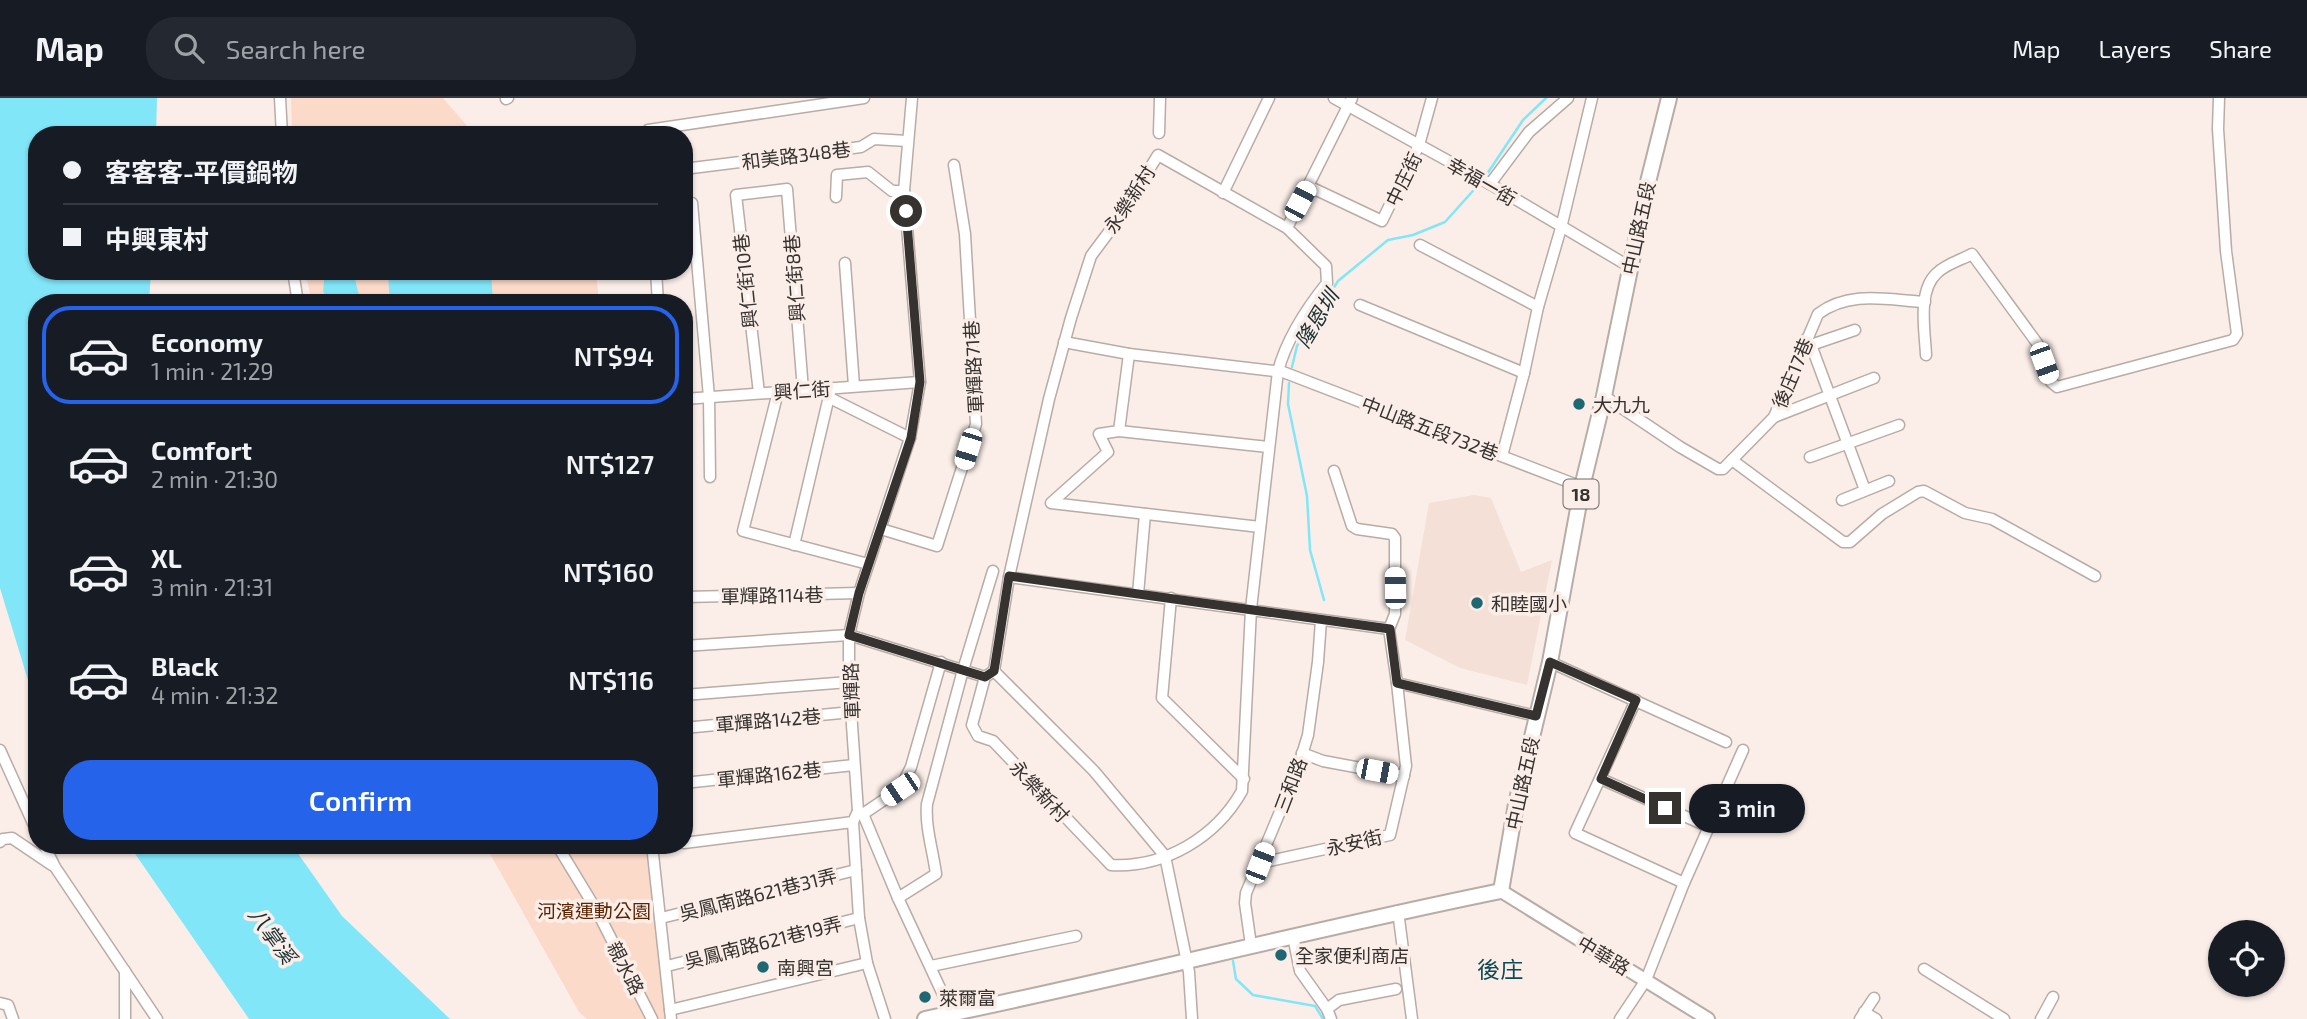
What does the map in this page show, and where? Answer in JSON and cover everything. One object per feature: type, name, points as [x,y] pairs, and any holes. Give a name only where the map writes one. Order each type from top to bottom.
[{"type":"main road","name":"中山路五段","points":[[1501,891],[1516,804],[1550,662],[1582,487],[1669,98]]},
{"type":"main road","points":[[925,1019],[953,1016],[1398,911],[1501,891]]},
{"type":"main road","name":"中華路","points":[[1501,891],[1708,1019]]},
{"type":"street","points":[[280,98],[282,126]]},
{"type":"street","points":[[675,126],[864,98]]},
{"type":"street","name":"軍輝路","points":[[912,98],[906,141],[904,191],[920,382],[911,438],[868,564],[849,635],[849,682],[860,813],[953,1016]]},
{"type":"street","points":[[1159,133],[1160,98]]},
{"type":"street","points":[[1223,193],[1269,98]]},
{"type":"street","name":"幸福一街","points":[[1334,98],[1351,103],[1630,267]]},
{"type":"street","name":"中庄街","points":[[1308,186],[1382,221],[1419,145],[1432,98]]},
{"type":"street","points":[[1490,184],[1529,132],[1568,98]]},
{"type":"street","points":[[1502,456],[1592,98]]},
{"type":"street","points":[[1926,355],[1925,302],[1930,280],[1939,270],[1972,254],[2037,343],[2051,383],[2057,387],[2233,340],[2237,334],[2226,251],[2218,129],[2219,98]]},
{"type":"street","points":[[1287,228],[1351,103]]},
{"type":"street","name":"和美路348巷","points":[[693,168],[861,147],[874,139],[906,141]]},
{"type":"street","name":"永樂新村","points":[[1158,155],[1223,193],[1287,228],[1326,266],[1327,283],[1307,308],[1282,354],[1278,371],[1251,609],[1242,791],[1230,811],[1184,850],[1128,866],[1111,865],[993,741],[978,736],[972,725],[990,674],[1009,576],[1064,342],[1091,256],[1118,221],[1158,155]]},
{"type":"street","name":"軍輝路71巷","points":[[881,529],[937,546],[976,424],[965,234],[954,165]]},
{"type":"street","points":[[836,197],[836,175],[869,172],[892,191],[904,191]]},
{"type":"street","name":"興仁街8巷","points":[[764,192],[787,190],[803,390]]},
{"type":"street","name":"興仁街10巷","points":[[759,393],[736,195],[764,192]]},
{"type":"street","points":[[693,214],[709,397],[710,477]]},
{"type":"street","points":[[1420,246],[1538,307]]},
{"type":"street","points":[[845,263],[854,387]]},
{"type":"street","name":"後庄17巷","points":[[1732,460],[1774,416],[1809,342],[1818,314],[1852,298],[1925,302]]},
{"type":"street","points":[[1360,305],[1524,373]]},
{"type":"street","points":[[1855,330],[1809,342],[1866,490]]},
{"type":"street","points":[[1064,342],[1129,354],[1278,371]]},
{"type":"street","points":[[1119,431],[1129,354]]},
{"type":"street","name":"中山路五段732巷","points":[[1278,371],[1582,487]]},
{"type":"street","points":[[1774,416],[1874,378]]},
{"type":"street","name":"興仁街","points":[[693,398],[803,390],[830,393],[854,387],[920,382]]},
{"type":"street","points":[[778,392],[743,531],[868,564]]},
{"type":"street","points":[[794,545],[830,393],[911,438]]},
{"type":"street","points":[[1604,396],[1718,469],[1723,469],[1732,460],[1843,542],[1850,542],[1882,514],[1924,491],[1965,513],[1992,519],[2095,576]]},
{"type":"street","points":[[1810,457],[1899,425]]},
{"type":"street","points":[[1260,527],[1051,503],[1108,452],[1099,434],[1119,431],[1268,447]]},
{"type":"street","points":[[1302,753],[1323,761],[1404,776],[1406,766],[1390,629],[1395,614],[1395,538],[1392,534],[1352,526],[1334,471]]},
{"type":"street","points":[[1842,500],[1889,481]]},
{"type":"street","points":[[1138,594],[1144,514]]},
{"type":"street","points":[[898,898],[936,874],[926,818],[927,804],[993,571]]},
{"type":"street","points":[[1009,576],[1390,629]]},
{"type":"street","name":"軍輝路114巷","points":[[693,597],[859,593]]},
{"type":"street","points":[[1171,598],[1162,698],[1244,779]]},
{"type":"street","name":"三和路","points":[[1251,945],[1246,893],[1308,735],[1321,620]]},
{"type":"street","points":[[693,645],[849,635],[963,670],[990,674],[1094,771],[1165,856],[1187,960],[1192,1019]]},
{"type":"street","points":[[885,1019],[867,963],[859,918],[853,822],[860,813],[900,789],[911,767],[941,662]]},
{"type":"street","points":[[1550,662],[1726,742]]},
{"type":"street","points":[[693,694],[849,682]]},
{"type":"street","points":[[1397,683],[1536,716]]},
{"type":"street","points":[[1636,700],[1575,833],[1684,883]]},
{"type":"street","name":"軍輝路142巷","points":[[693,727],[852,712]]},
{"type":"street","points":[[0,750],[28,812]]},
{"type":"street","points":[[1620,1019],[1646,980],[1684,883],[1743,750]]},
{"type":"street","name":"軍輝路162巷","points":[[693,782],[854,765]]},
{"type":"street","name":"永安街","points":[[1260,863],[1390,835],[1404,776]]},
{"type":"street","points":[[1601,779],[1709,827]]},
{"type":"street","points":[[693,842],[853,822]]},
{"type":"street","points":[[0,842],[8,837],[28,848]]},
{"type":"street","points":[[37,854],[55,867]]},
{"type":"street","points":[[48,854],[158,1019]]},
{"type":"street","name":"親水路","points":[[562,854],[597,911],[652,1019]]},
{"type":"street","points":[[653,854],[670,1014],[867,963]]},
{"type":"street","name":"吳鳳南路621巷31弄","points":[[661,918],[856,870]]},
{"type":"street","points":[[1398,911],[1412,1019]]},
{"type":"street","name":"吳鳳南路621巷19弄","points":[[667,966],[859,918]]},
{"type":"street","points":[[931,966],[1076,936]]},
{"type":"street","points":[[1293,936],[1300,971],[1329,1014],[1339,1000],[1396,989]]},
{"type":"street","points":[[1924,969],[2004,1019]]},
{"type":"street","points":[[125,970],[125,1019]]},
{"type":"street","points":[[2041,1019],[2053,997]]},
{"type":"street","points":[[1874,998],[1862,1015],[1876,1019]]},
{"type":"street","points":[[0,1003],[8,1005],[13,1019]]},
{"type":"shaded area","name":"和睦國小","points":[[1474,495],[1491,498],[1521,572],[1552,560],[1527,685],[1460,668],[1405,640],[1429,503]]},
{"type":"green space","points":[[291,98],[443,98],[467,126],[292,126]]},
{"type":"green space","points":[[307,280],[597,280],[598,294],[310,294]]},
{"type":"green space","name":"河濱運動公園","points":[[490,854],[652,854],[670,1019],[587,1019],[579,1012]]},
{"type":"water","points":[[0,98],[157,98],[156,126],[28,126],[28,280],[150,280],[150,294],[28,294],[28,680],[0,588]]},
{"type":"water","points":[[324,280],[355,280],[359,294],[324,294]]},
{"type":"water","points":[[388,280],[492,280],[492,294],[390,294]]},
{"type":"water","name":"八掌溪","points":[[135,854],[298,854],[342,916],[450,1019],[249,1019]]},
{"type":"waterway","name":"隆恩圳","points":[[1487,174],[1523,120],[1546,98]]},
{"type":"waterway","name":"隆恩圳","points":[[1292,367],[1297,346],[1338,281],[1388,240],[1413,235],[1445,222],[1480,183]]},
{"type":"waterway","name":"隆恩圳","points":[[1289,383],[1288,404],[1307,496],[1310,550],[1324,600]]},
{"type":"waterway","name":"隆恩圳","points":[[1233,961],[1236,979],[1253,995],[1315,1006],[1323,1019]]},
{"type":"place","name":"大九九","points":[[1579,404]]},
{"type":"place","name":"和睦國小","points":[[1477,603]]},
{"type":"place","name":"全家便利商店","points":[[1281,955]]},
{"type":"place","name":"南興宮","points":[[763,967]]},
{"type":"place","name":"萊爾富","points":[[925,997]]},
{"type":"district","name":"後庄","points":[[1500,969]]},
{"type":"route","points":[[906,211],[920,382],[911,438],[868,564],[849,635],[985,677],[994,671],[1009,576],[1390,629],[1397,683],[1536,716],[1550,662],[1636,700],[1601,779],[1665,808]]}]
